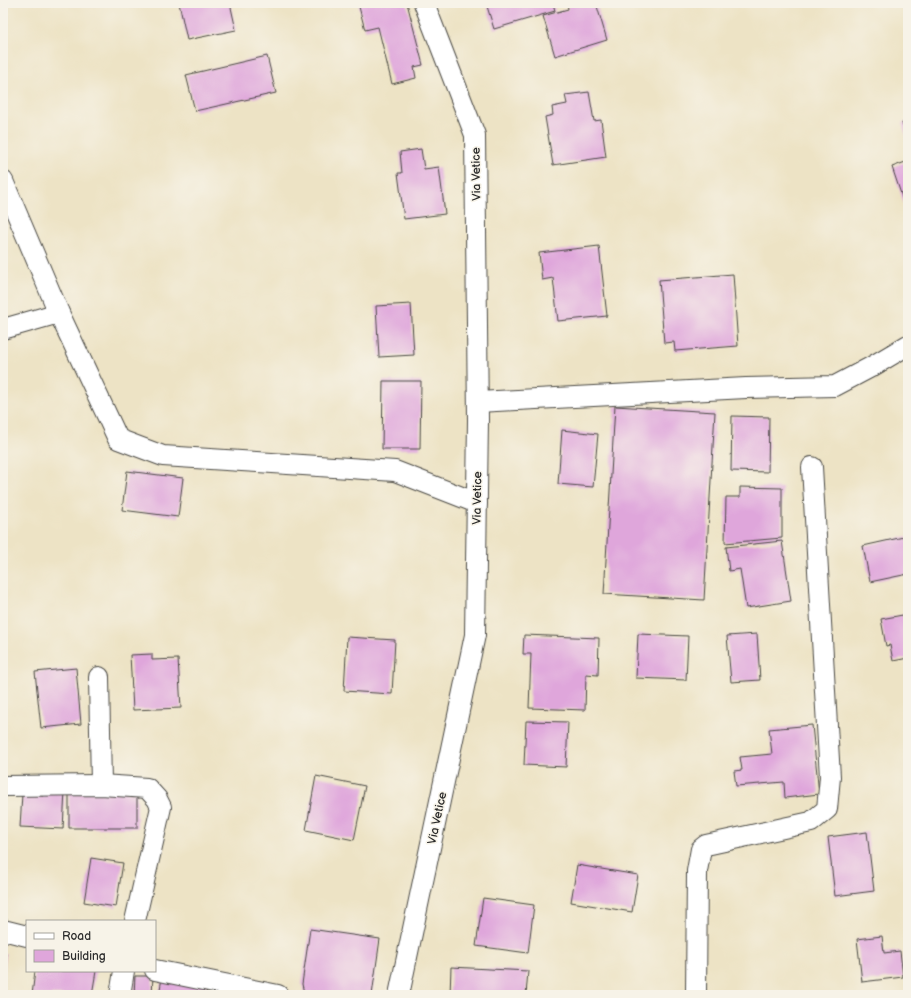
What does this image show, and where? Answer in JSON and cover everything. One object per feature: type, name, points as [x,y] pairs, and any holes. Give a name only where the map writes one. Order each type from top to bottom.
[{"type":"street","name":"Via Vetice","points":[[399,995],[476,635],[478,402],[475,135],[424,3]]},
{"type":"street","points":[[3,180],[59,313],[118,439],[163,456],[395,471],[477,503]]},
{"type":"street","points":[[3,329],[59,313]]},
{"type":"street","points":[[478,402],[746,388],[835,386],[908,345]]},
{"type":"street","points":[[696,995],[697,871],[701,849],[706,845],[811,822],[827,809],[830,777],[812,468]]},
{"type":"street","points":[[99,677],[101,785]]},
{"type":"street","points":[[3,786],[101,785],[147,788],[157,799],[161,807],[135,920]]},
{"type":"street","points":[[3,930],[26,936]]},
{"type":"street","points":[[156,970],[278,995]]},
{"type":"street","points":[[120,995],[124,972]]},
{"type":"building","points":[[179,3],[230,3],[236,30],[187,40]]},
{"type":"building","points":[[358,3],[407,3],[423,65],[414,67],[416,78],[392,84],[378,27],[365,30]]},
{"type":"building","points":[[486,3],[553,3],[555,11],[494,29]]},
{"type":"building","points":[[567,3],[596,3],[607,40],[555,56],[543,16],[568,9]]},
{"type":"building","points":[[267,56],[276,93],[195,111],[186,75]]},
{"type":"building","points":[[589,92],[594,121],[601,120],[606,157],[553,165],[545,117],[553,115],[552,107],[567,104],[565,95]]},
{"type":"building","points":[[908,121],[908,140],[902,123]]},
{"type":"building","points":[[421,149],[424,169],[439,167],[445,214],[404,219],[398,173],[402,173],[400,152]]},
{"type":"building","points":[[908,161],[908,205],[905,206],[892,167]]},
{"type":"building","points":[[599,246],[607,316],[558,321],[553,278],[542,280],[539,253]]},
{"type":"building","points":[[733,274],[738,346],[675,351],[674,342],[664,343],[659,280]]},
{"type":"building","points":[[411,304],[414,355],[379,357],[376,306]]},
{"type":"building","points":[[383,381],[421,381],[420,449],[382,449]]},
{"type":"building","points":[[615,406],[715,412],[704,600],[604,594]]},
{"type":"building","points":[[732,416],[769,417],[768,472],[731,471]]},
{"type":"building","points":[[562,430],[598,434],[593,487],[558,484]]},
{"type":"building","points":[[127,471],[183,478],[178,517],[122,510]]},
{"type":"building","points":[[740,487],[782,488],[782,538],[725,543],[726,497],[740,497]]},
{"type":"building","points":[[908,536],[908,574],[870,582],[863,546]]},
{"type":"building","points":[[782,541],[791,601],[746,608],[740,569],[729,571],[726,547]]},
{"type":"building","points":[[908,614],[908,658],[893,661],[890,645],[886,646],[881,619]]},
{"type":"building","points":[[638,634],[688,636],[686,680],[636,678]]},
{"type":"building","points":[[757,634],[760,680],[731,682],[727,636]]},
{"type":"building","points":[[524,635],[599,638],[598,675],[586,674],[585,710],[529,708],[531,654],[523,654]]},
{"type":"building","points":[[347,637],[395,640],[392,694],[344,691]]},
{"type":"building","points":[[152,654],[152,660],[178,659],[181,708],[133,710],[130,655]]},
{"type":"building","points":[[76,668],[81,724],[41,728],[35,672]]},
{"type":"building","points":[[526,721],[568,722],[566,767],[524,765]]},
{"type":"building","points":[[812,725],[819,794],[785,798],[784,782],[736,786],[734,771],[742,770],[740,757],[772,754],[769,729]]},
{"type":"building","points":[[316,776],[365,786],[354,840],[306,830]]},
{"type":"building","points":[[43,789],[65,790],[63,829],[20,827],[22,794],[43,796]]},
{"type":"building","points":[[137,790],[137,828],[69,828],[69,791]]},
{"type":"building","points":[[867,832],[874,891],[835,896],[828,837]]},
{"type":"building","points":[[91,858],[123,863],[116,907],[84,902]]},
{"type":"building","points":[[577,865],[638,875],[632,912],[571,902]]},
{"type":"building","points":[[483,898],[534,905],[528,953],[476,946]]},
{"type":"building","points":[[310,929],[380,939],[372,995],[320,995],[304,993],[302,984]]},
{"type":"building","points":[[882,936],[884,953],[900,951],[903,977],[862,982],[857,939]]},
{"type":"building","points":[[3,954],[6,954],[4,970],[3,970]]},
{"type":"building","points":[[451,967],[528,971],[526,995],[450,995]]},
{"type":"building","points":[[35,972],[96,972],[92,995],[32,995]]},
{"type":"building","points":[[135,976],[153,976],[152,995],[134,995]]},
{"type":"building","points":[[162,978],[207,985],[206,995],[159,995]]}]
